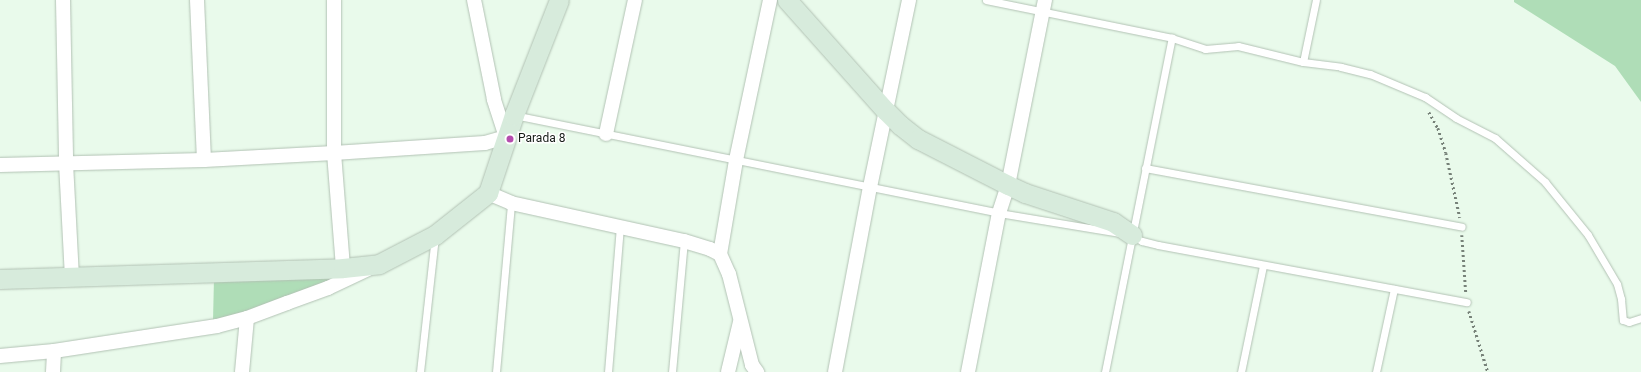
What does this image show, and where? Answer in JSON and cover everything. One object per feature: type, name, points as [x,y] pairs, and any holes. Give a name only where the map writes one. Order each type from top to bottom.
[{"type":"street","points":[[62,0],[66,163],[72,277]]},
{"type":"street","points":[[197,0],[204,160]]},
{"type":"street","points":[[334,0],[334,153],[343,268]]},
{"type":"street","points":[[474,0],[494,99],[506,137]]},
{"type":"street","points":[[0,356],[54,351],[217,326],[247,318],[328,288],[435,235],[488,193],[514,115],[559,0]]},
{"type":"street","points":[[606,134],[635,0]]},
{"type":"street","points":[[757,372],[752,365],[729,274],[720,254],[736,160],[770,0]]},
{"type":"street","points":[[787,0],[886,111],[900,125],[918,139],[1025,193],[1113,222],[1132,235]]},
{"type":"street","points":[[835,372],[870,187],[909,0]]},
{"type":"street","points":[[968,372],[999,213],[1008,185],[1044,6]]},
{"type":"street","points":[[0,165],[204,160],[334,153],[485,143],[506,137]]},
{"type":"street","points":[[488,193],[511,203],[684,241],[710,249],[720,254]]},
{"type":"street","points":[[0,279],[343,268],[379,264]]},
{"type":"street","points":[[242,372],[247,318]]},
{"type":"street","points":[[728,372],[740,320]]},
{"type":"street","points":[[53,372],[54,351]]},
{"type":"lane","points":[[986,0],[1044,6],[1172,38],[1205,49],[1238,46],[1303,62],[1348,69],[1370,74],[1425,97],[1456,118],[1495,138],[1545,182],[1588,235],[1617,284],[1621,299],[1623,320],[1629,322],[1641,318]]},
{"type":"lane","points":[[1303,62],[1316,0]]},
{"type":"lane","points":[[1105,372],[1172,38]]},
{"type":"lane","points":[[514,115],[999,213],[1132,235],[1142,241],[1158,245],[1262,266],[1467,302]]},
{"type":"lane","points":[[1145,168],[1462,227]]},
{"type":"lane","points":[[496,372],[511,203]]},
{"type":"lane","points":[[608,372],[620,226]]},
{"type":"lane","points":[[420,372],[435,235]]},
{"type":"lane","points":[[672,372],[684,241]]},
{"type":"lane","points":[[1241,372],[1262,266]]},
{"type":"lane","points":[[1376,372],[1394,289]]},
{"type":"green space","points":[[1514,0],[1641,0],[1641,102],[1615,66],[1514,2]]},
{"type":"green space","points":[[214,278],[335,278],[255,311],[213,321]]},
{"type":"place","name":"Parada 8","points":[[510,139]]}]
